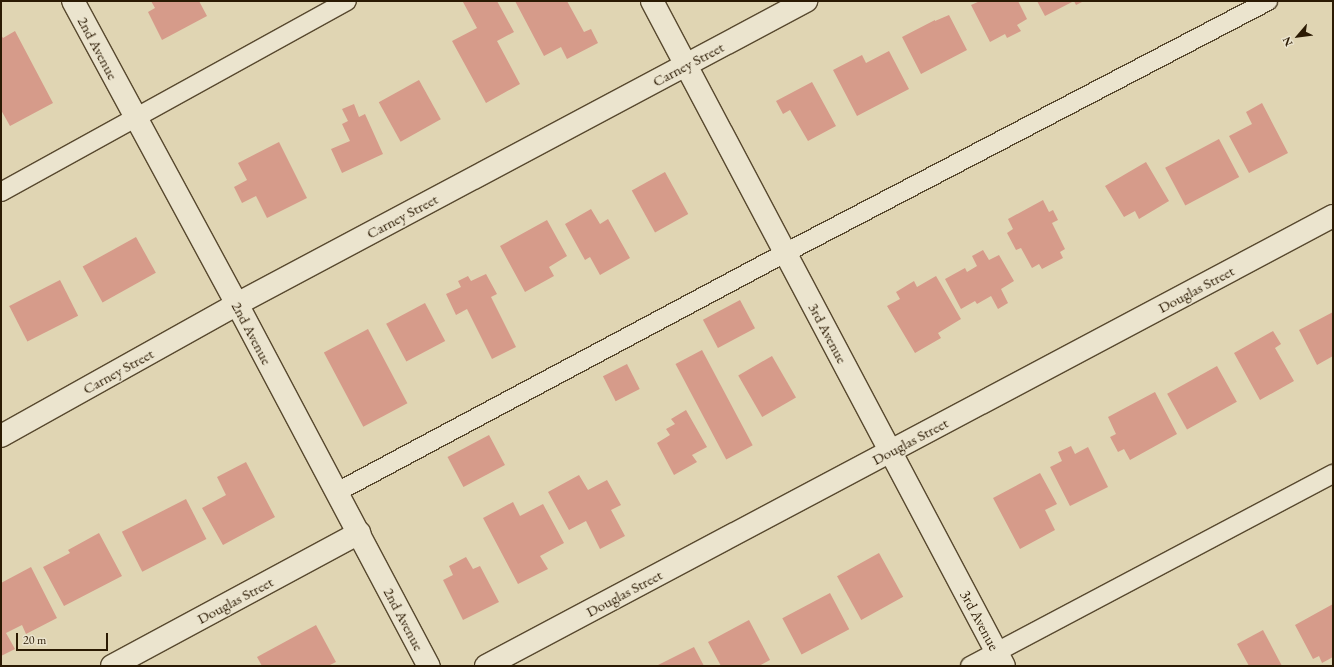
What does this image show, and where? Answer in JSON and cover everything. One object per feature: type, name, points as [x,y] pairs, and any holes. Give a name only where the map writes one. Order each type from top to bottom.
[{"type":"street","name":"2nd Avenue","points":[[73,1],[135,119],[237,304],[429,666]]},
{"type":"street","name":"3rd Avenue","points":[[652,1],[1000,659]]},
{"type":"street","name":"Carney Street","points":[[1,436],[237,304],[806,1]]},
{"type":"street","name":"Douglas Street","points":[[486,666],[1333,216]]},
{"type":"street","name":"Douglas Street","points":[[112,666],[359,533]]},
{"type":"lane","points":[[1,192],[347,1]]},
{"type":"lane","points":[[337,492],[785,253],[1268,1]]},
{"type":"lane","points":[[970,666],[1000,659],[1333,474]]},
{"type":"building","points":[[151,1],[199,1],[207,16],[162,40],[148,12],[155,8]]},
{"type":"building","points":[[497,1],[514,32],[497,41],[520,84],[486,103],[452,41],[477,28],[463,2]]},
{"type":"building","points":[[515,1],[567,1],[584,32],[591,29],[598,43],[567,59],[561,47],[544,56]]},
{"type":"building","points":[[980,1],[1018,1],[1027,19],[1017,25],[1021,31],[1007,38],[1005,34],[990,42],[971,5]]},
{"type":"building","points":[[1037,1],[1074,1],[1045,16]]},
{"type":"building","points":[[1074,1],[1084,1],[1076,5]]},
{"type":"building","points":[[949,15],[967,50],[921,74],[902,37],[935,20]]},
{"type":"building","points":[[15,31],[53,103],[10,126],[1,110],[1,35],[3,38]]},
{"type":"building","points":[[889,51],[909,89],[857,116],[833,70],[862,55],[866,63]]},
{"type":"building","points":[[419,80],[441,119],[401,142],[379,102]]},
{"type":"building","points":[[812,82],[836,126],[808,141],[790,110],[783,114],[776,101]]},
{"type":"building","points":[[1262,103],[1288,153],[1249,173],[1229,136],[1252,124],[1246,112]]},
{"type":"building","points":[[354,104],[359,117],[365,114],[383,154],[342,173],[331,149],[350,141],[342,124],[348,121],[342,109]]},
{"type":"building","points":[[1219,139],[1239,177],[1185,206],[1165,168]]},
{"type":"building","points":[[279,142],[307,198],[267,218],[256,196],[242,203],[234,187],[247,180],[238,163]]},
{"type":"building","points":[[1146,162],[1169,201],[1139,219],[1135,211],[1124,217],[1105,186]]},
{"type":"building","points":[[665,172],[688,214],[655,232],[632,190]]},
{"type":"building","points":[[1043,200],[1049,212],[1053,210],[1058,220],[1052,223],[1065,249],[1060,252],[1063,258],[1042,269],[1039,264],[1032,268],[1021,248],[1016,250],[1007,233],[1013,229],[1008,219]]},
{"type":"building","points":[[591,209],[600,224],[608,219],[630,258],[600,275],[590,257],[585,260],[565,224]]},
{"type":"building","points":[[547,220],[567,256],[549,267],[554,276],[525,292],[500,246]]},
{"type":"building","points":[[136,237],[156,273],[103,302],[83,267]]},
{"type":"building","points":[[983,250],[989,260],[999,255],[1014,281],[1001,289],[1008,303],[998,309],[991,296],[977,304],[975,301],[961,309],[945,279],[965,268],[967,272],[977,266],[972,256]]},
{"type":"building","points":[[486,274],[497,294],[491,297],[516,347],[492,359],[467,309],[456,315],[446,294],[461,287],[458,281],[468,276],[471,281]]},
{"type":"building","points":[[936,276],[961,319],[938,333],[941,338],[915,353],[887,306],[900,299],[896,292],[914,281],[917,287]]},
{"type":"building","points":[[60,280],[78,316],[27,342],[9,306]]},
{"type":"building","points":[[740,300],[755,328],[718,348],[703,320]]},
{"type":"building","points":[[425,303],[445,341],[406,362],[386,324]]},
{"type":"building","points":[[1333,312],[1333,356],[1317,365],[1299,330]]},
{"type":"building","points":[[368,329],[407,403],[363,427],[324,352]]},
{"type":"building","points":[[1273,331],[1281,344],[1275,348],[1294,381],[1260,400],[1234,353]]},
{"type":"building","points":[[702,350],[753,445],[726,459],[676,364]]},
{"type":"building","points":[[772,356],[796,398],[762,417],[738,376]]},
{"type":"building","points":[[627,364],[640,389],[616,401],[603,376]]},
{"type":"building","points":[[1217,366],[1237,402],[1187,429],[1167,394]]},
{"type":"building","points":[[1155,392],[1177,434],[1130,460],[1124,449],[1118,452],[1110,437],[1116,434],[1108,417]]},
{"type":"building","points":[[686,410],[707,447],[692,455],[697,462],[674,475],[657,443],[670,435],[666,429],[675,424],[671,419]]},
{"type":"building","points":[[489,435],[505,465],[463,487],[448,457]]},
{"type":"building","points":[[1071,446],[1075,454],[1088,447],[1108,487],[1070,506],[1050,467],[1062,461],[1058,452]]},
{"type":"building","points":[[246,462],[275,517],[223,545],[202,508],[226,495],[217,477]]},
{"type":"building","points":[[1040,473],[1057,504],[1045,510],[1055,530],[1020,549],[993,498]]},
{"type":"building","points":[[579,475],[588,490],[607,480],[621,505],[611,510],[625,536],[600,549],[586,521],[569,530],[548,492]]},
{"type":"building","points":[[186,499],[206,539],[142,572],[122,532]]},
{"type":"building","points":[[513,502],[520,516],[543,504],[564,543],[540,556],[548,569],[518,584],[483,518]]},
{"type":"building","points":[[99,533],[122,576],[64,606],[43,567],[70,553],[68,550]]},
{"type":"building","points":[[879,553],[903,597],[861,620],[837,576]]},
{"type":"building","points":[[466,557],[473,569],[480,566],[499,602],[463,620],[443,580],[453,575],[449,566]]},
{"type":"building","points":[[31,567],[57,618],[26,634],[22,625],[6,633],[15,649],[1,656],[1,583]]},
{"type":"building","points":[[830,593],[849,629],[802,655],[782,618]]},
{"type":"building","points":[[1333,604],[1333,657],[1322,663],[1319,656],[1313,659],[1295,625]]},
{"type":"building","points":[[749,620],[770,660],[759,666],[721,666],[708,642]]},
{"type":"building","points":[[316,625],[336,662],[328,666],[262,666],[257,657]]},
{"type":"building","points":[[1263,630],[1282,666],[1249,666],[1237,644]]},
{"type":"building","points":[[694,647],[704,666],[656,666]]}]
